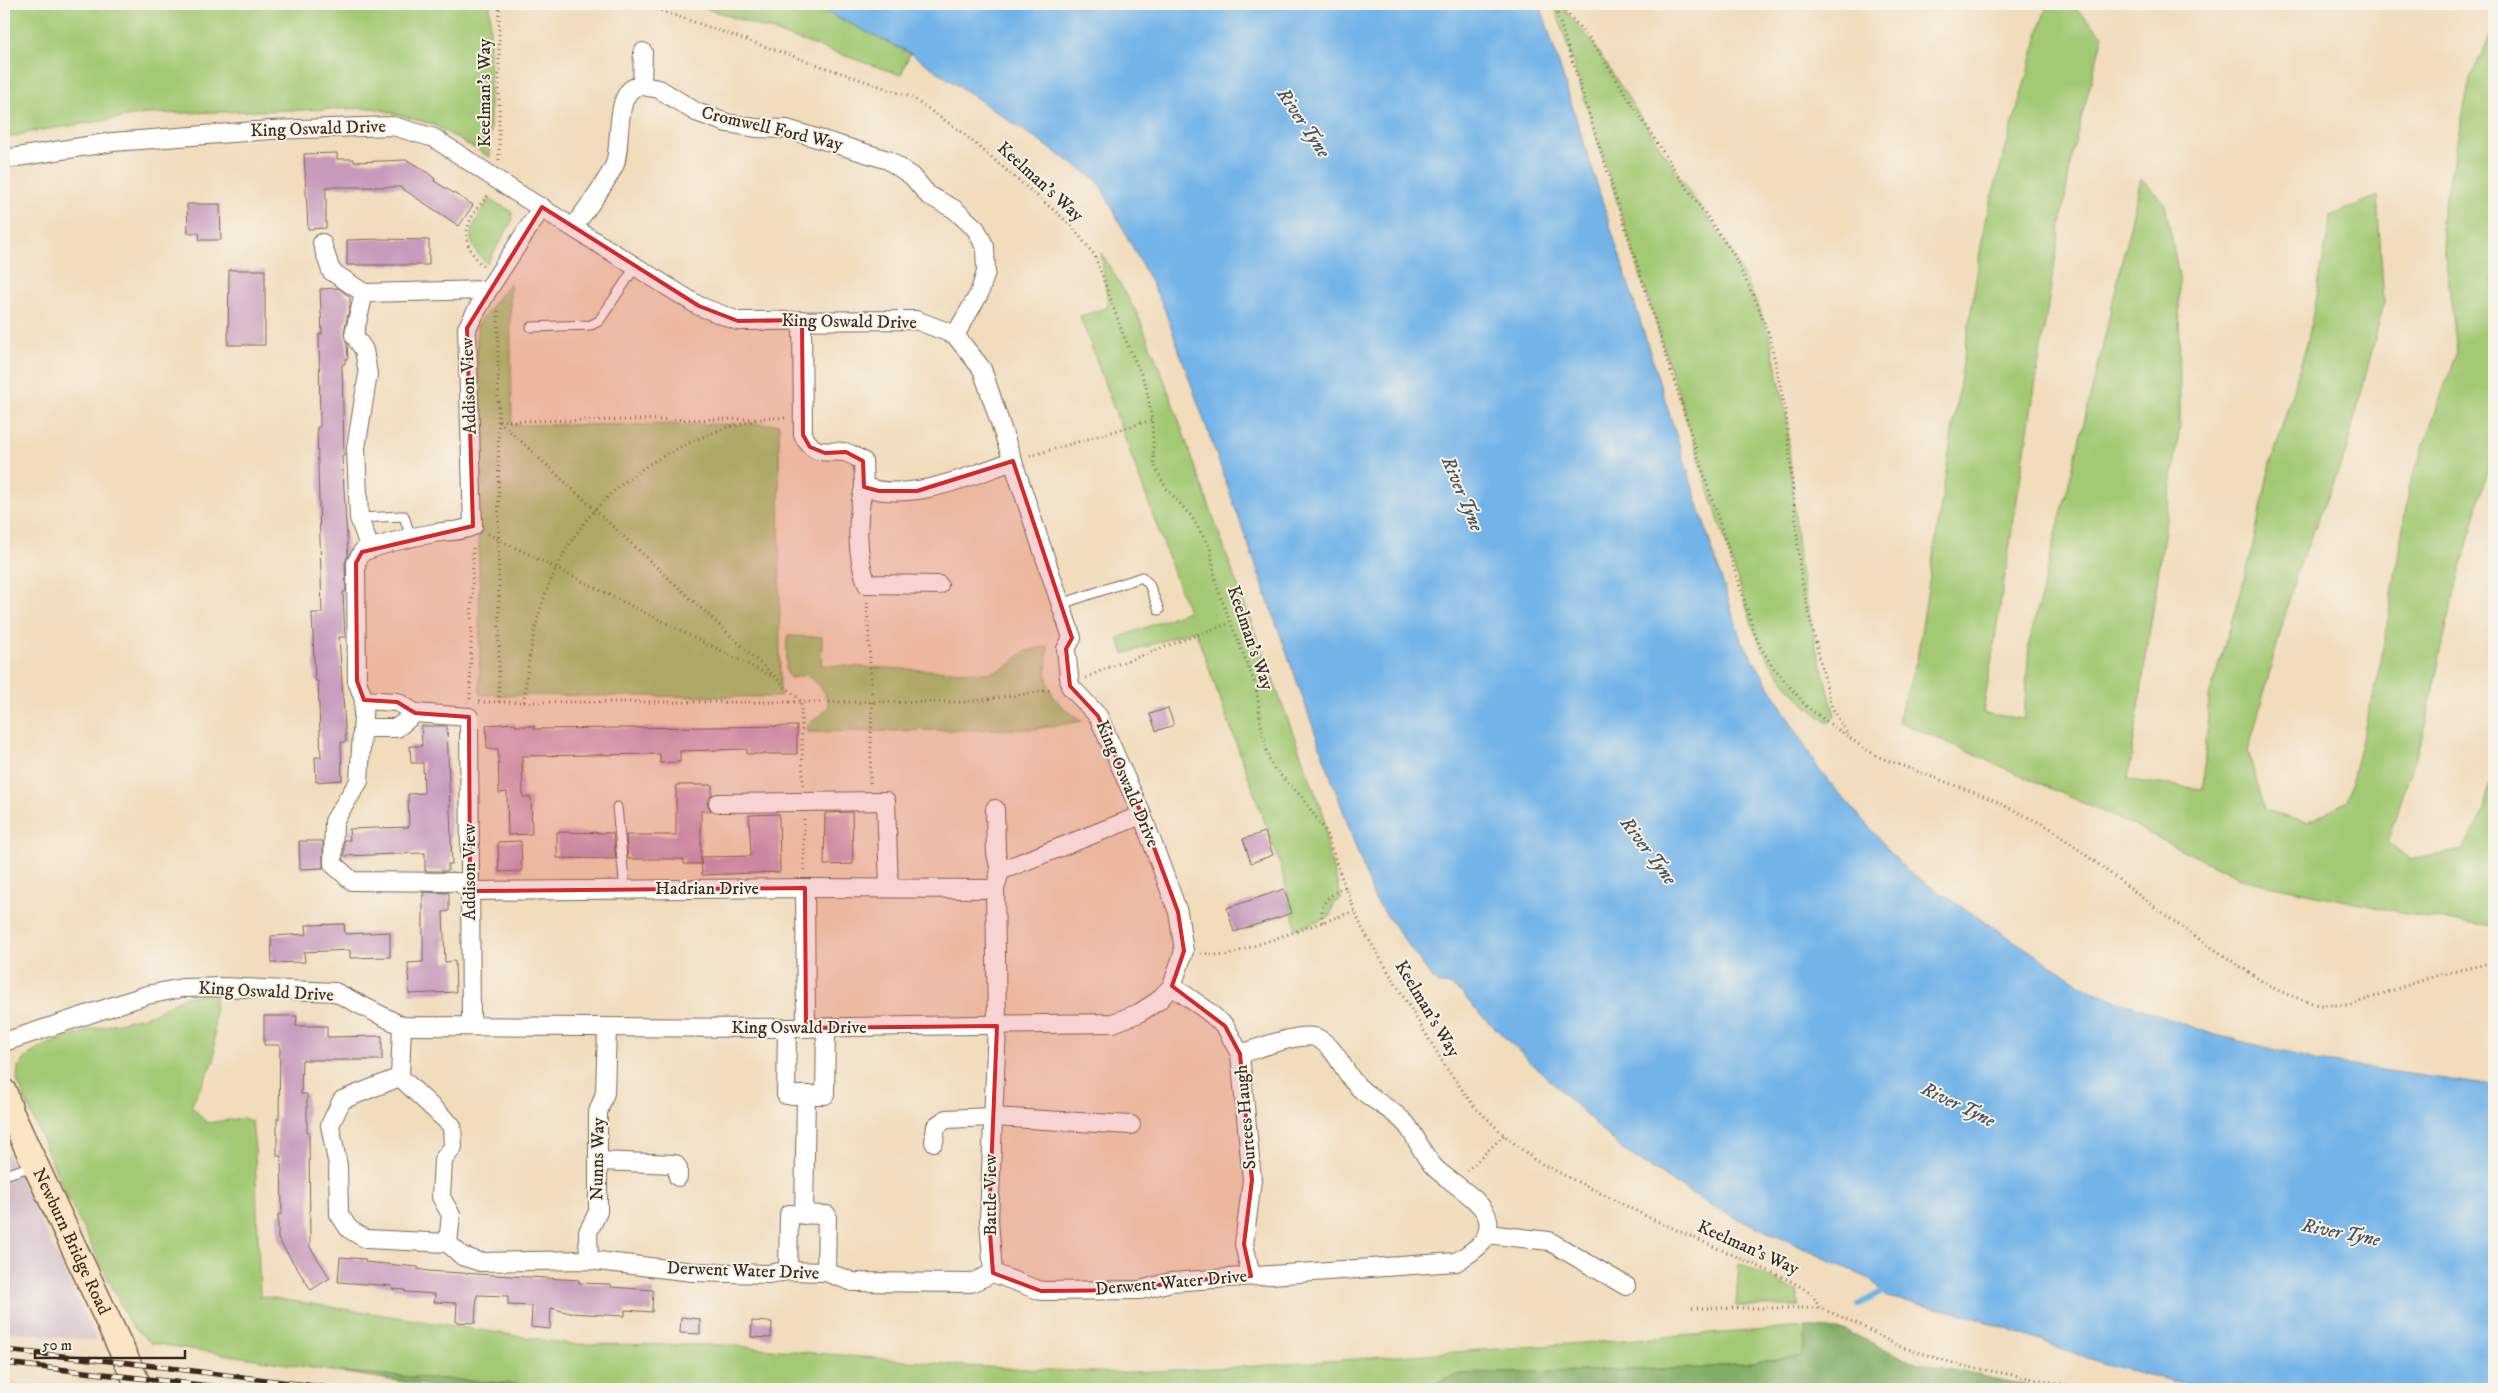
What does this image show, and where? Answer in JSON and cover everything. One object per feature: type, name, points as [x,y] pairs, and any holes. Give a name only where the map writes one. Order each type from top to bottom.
[{"type":"street","points":[[574,227],[615,165],[623,105],[628,90],[635,85],[642,86],[643,52]]},
{"type":"street","name":"Cromwell Ford Way","points":[[642,86],[659,89],[696,112],[727,122],[756,128],[787,129],[888,160],[912,176],[928,195],[954,208],[976,229],[985,247],[986,272],[979,294],[955,335]]},
{"type":"street","name":"King Oswald Drive","points":[[4,159],[113,142],[270,130],[393,126],[434,138],[499,182],[700,306],[738,321],[916,320],[955,335]]},
{"type":"street","name":"Addison View","points":[[473,526],[467,328],[492,284],[542,207]]},
{"type":"street","points":[[322,243],[332,272],[364,293],[492,284]]},
{"type":"street","points":[[364,293],[354,335],[364,350],[368,374],[356,448],[360,518],[370,549]]},
{"type":"street","points":[[802,320],[803,435],[810,447],[825,453],[846,452],[862,461],[864,487],[859,506],[860,566],[866,584],[939,586]]},
{"type":"street","points":[[955,335],[982,369],[1061,604],[1072,638],[1066,649],[1070,686]]},
{"type":"street","points":[[864,487],[879,492],[917,491],[962,479],[1013,461]]},
{"type":"street","points":[[470,891],[459,882],[352,881],[333,864],[334,821],[359,781],[364,700],[357,681],[356,563],[362,552],[370,549],[437,532],[458,532],[473,526]]},
{"type":"street","name":"King Oswald Drive","points":[[4,1042],[147,995],[182,988],[222,987],[335,992],[402,1026],[826,1028],[1113,1023],[1139,1013],[1158,1001],[1172,986],[1184,951],[1178,912],[1142,815],[1098,716],[1070,686]]},
{"type":"street","points":[[363,728],[397,728],[415,712],[397,702],[364,700]]},
{"type":"street","name":"Addison View","points":[[415,712],[470,717],[470,1026]]},
{"type":"street","points":[[718,803],[886,801],[889,888]]},
{"type":"street","points":[[995,809],[996,853],[1000,872],[1142,815]]},
{"type":"street","name":"Battle View","points":[[993,1274],[988,1220],[997,1026],[995,889],[1000,872]]},
{"type":"street","points":[[805,888],[806,1028]]},
{"type":"street","name":"Hadrian Drive","points":[[470,891],[805,888],[995,889]]},
{"type":"street","name":"Surtees Haugh","points":[[1172,986],[1205,1009],[1225,1026],[1240,1054],[1252,1180],[1244,1244],[1251,1276]]},
{"type":"street","points":[[400,1077],[342,1100],[330,1125],[338,1166],[339,1214],[349,1229],[366,1239],[448,1243],[451,1215],[441,1197],[444,1160],[453,1146],[452,1126],[400,1077],[402,1026]]},
{"type":"street","name":"Nunns Way","points":[[589,1260],[588,1232],[598,1212],[598,1112],[605,1093],[607,1028]]},
{"type":"street","points":[[787,1028],[786,1095],[825,1095],[826,1028]]},
{"type":"street","points":[[1240,1054],[1299,1037],[1315,1037],[1328,1045],[1353,1082],[1372,1100],[1392,1111],[1407,1125],[1421,1150],[1435,1168],[1484,1209],[1488,1220],[1487,1234],[1549,1241],[1626,1286]]},
{"type":"street","name":"Newburn Bridge Road","points":[[4,1092],[11,1113],[140,1389]]},
{"type":"street","points":[[804,1214],[806,1095]]},
{"type":"street","points":[[934,1142],[936,1126],[946,1119],[992,1117],[1131,1125]]},
{"type":"street","points":[[599,1161],[675,1164],[678,1168],[678,1177]]},
{"type":"street","points":[[788,1271],[789,1214],[804,1214],[827,1215],[826,1272]]},
{"type":"street","name":"Derwent Water Drive","points":[[448,1243],[462,1256],[480,1262],[589,1260],[693,1272],[768,1274],[788,1271],[826,1272],[853,1282],[971,1282],[993,1274],[1041,1291],[1140,1290],[1172,1282],[1456,1262],[1480,1247],[1487,1234]]},
{"type":"lane","points":[[531,327],[590,325],[600,321],[636,266]]},
{"type":"lane","points":[[360,518],[404,516],[411,538]]},
{"type":"lane","points":[[1061,604],[1142,577],[1149,584],[1159,610]]},
{"type":"lane","points":[[617,807],[625,890]]},
{"type":"lane","points":[[4,1175],[36,1166]]},
{"type":"path","name":"Keelman's Way","points":[[498,4],[499,182]]},
{"type":"path","name":"Keelman's Way","points":[[642,4],[911,97],[959,130],[1008,170],[1070,224],[1095,256],[1123,334],[1146,384],[1152,420],[1154,464],[1166,488],[1192,517],[1210,548],[1218,588],[1256,686],[1267,754],[1273,768],[1301,796],[1325,830],[1362,928],[1447,1069],[1474,1106],[1504,1135],[1536,1161],[1652,1219],[1789,1280],[1810,1293],[1820,1308],[1858,1324],[1898,1346],[1954,1363],[2091,1389]]},
{"type":"path","points":[[1554,4],[1759,645],[1773,667],[1808,708],[1879,757],[1990,799],[2050,828],[2180,926],[2269,986],[2305,1002],[2318,1005],[2350,1005],[2435,976],[2494,962]]},
{"type":"path","points":[[1559,4],[1590,39],[1676,172],[1733,254],[1759,308],[1770,338],[1786,413],[1800,570],[1807,606],[1831,705],[1840,724],[1849,736]]},
{"type":"path","points":[[499,182],[475,210],[465,233],[470,254],[492,284],[498,297],[499,702]]},
{"type":"path","points":[[524,702],[526,669],[544,594],[572,539],[594,509],[628,480],[675,449],[719,430],[765,418]]},
{"type":"path","points":[[499,421],[803,418]]},
{"type":"path","points":[[1013,461],[1152,420]]},
{"type":"path","points":[[499,421],[801,701],[805,888]]},
{"type":"path","points":[[778,679],[473,526],[470,702],[967,702],[1018,696],[1070,686],[1102,670],[1230,623]]},
{"type":"path","points":[[866,584],[872,701],[870,801]]},
{"type":"path","points":[[1323,922],[1321,914],[1323,904],[1332,894],[1345,887]]},
{"type":"path","points":[[1184,951],[1225,956],[1355,911]]},
{"type":"path","points":[[1454,1183],[1504,1135]]},
{"type":"path","points":[[1692,1308],[1820,1308]]},
{"type":"highlighted area","points":[[542,207],[699,306],[738,321],[802,320],[803,435],[810,447],[825,453],[846,452],[863,461],[864,487],[879,491],[917,491],[1013,461],[1072,638],[1066,649],[1070,686],[1098,716],[1142,815],[1178,912],[1184,951],[1172,986],[1225,1026],[1240,1054],[1252,1180],[1244,1244],[1251,1276],[1171,1282],[1140,1290],[1041,1291],[993,1273],[989,1220],[997,1026],[806,1028],[805,888],[470,891],[469,717],[415,713],[397,702],[364,700],[357,681],[356,563],[362,552],[473,526],[467,328]]},
{"type":"shaded area","points":[[4,1145],[23,1184],[97,1341],[4,1331]]},
{"type":"shaded area","points":[[4,1382],[76,1389],[4,1389]]},
{"type":"green space","points":[[4,4],[490,4],[490,157],[432,124],[374,108],[146,114],[30,132],[4,139]]},
{"type":"green space","points":[[694,4],[810,4],[910,53],[901,75]]},
{"type":"green space","points":[[1554,4],[1559,4],[1590,39],[1688,190],[1733,254],[1759,308],[1770,338],[1786,413],[1800,570],[1816,647],[1835,715],[1828,723],[1804,704],[1784,681],[1766,656],[1753,628]]},
{"type":"green space","points":[[2047,4],[2071,4],[2103,35],[2072,154],[1983,713],[2024,719],[2029,643],[2099,362],[2141,178],[2165,204],[2179,276],[2180,425],[2128,780],[2203,789],[2209,697],[2250,559],[2269,470],[2308,340],[2331,216],[2377,196],[2384,303],[2346,452],[2296,574],[2248,752],[2265,810],[2307,822],[2347,801],[2381,661],[2410,484],[2457,351],[2441,220],[2470,79],[2494,27],[2494,445],[2451,605],[2423,736],[2387,842],[2409,860],[2463,850],[2484,811],[2494,760],[2494,926],[2429,918],[2244,880],[2113,816],[1898,721],[1917,659],[1985,221]]},
{"type":"green space","points":[[489,199],[511,211],[513,219],[487,264],[473,247],[471,232]]},
{"type":"green space","points":[[1101,252],[1137,313],[1165,382],[1237,584],[1324,816],[1327,848],[1342,899],[1334,903],[1330,917],[1296,929],[1281,867],[1195,630],[1124,654],[1118,638],[1188,611],[1080,316],[1108,307]]},
{"type":"green space","points":[[510,283],[512,425],[779,424],[780,697],[480,695],[477,325]]},
{"type":"green space","points":[[787,636],[822,637],[821,665],[989,673],[1005,668],[1026,651],[1048,646],[1046,672],[1050,691],[1062,706],[1082,721],[1034,729],[806,732],[808,724],[821,715],[829,706],[828,700],[818,685],[806,675],[790,678],[786,671]]},
{"type":"green space","points":[[215,993],[214,1061],[191,1106],[207,1123],[243,1118],[252,1121],[255,1149],[260,1296],[570,1344],[724,1345],[966,1366],[1115,1373],[1257,1366],[1807,1327],[1803,1356],[1702,1368],[1461,1374],[1416,1389],[594,1389],[339,1372],[151,1343],[130,1324],[59,1179],[17,1080],[18,1067],[30,1054],[46,1045],[89,1030],[150,1015],[184,997]]},
{"type":"green space","points":[[1739,1263],[1798,1292],[1799,1306],[1736,1306]]},
{"type":"green space","points":[[1807,1327],[1847,1331],[1910,1361],[2043,1389],[1416,1389],[1461,1374],[1702,1368],[1802,1356]]},
{"type":"green space","points":[[339,1372],[594,1389],[449,1389]]},
{"type":"water","name":"River Tyne","points":[[810,4],[1540,4],[1740,637],[1819,770],[1907,871],[2091,991],[2212,1034],[2324,1062],[2494,1086],[2494,1389],[2223,1389],[2172,1381],[2105,1364],[1967,1315],[1887,1297],[1870,1279],[1711,1206],[1623,1150],[1475,1009],[1459,991],[1450,985],[1439,984],[1433,979],[1374,898],[1163,305],[1098,181],[910,53]]},
{"type":"building","points":[[337,153],[337,159],[354,159],[354,162],[407,160],[427,172],[435,179],[434,181],[473,205],[459,226],[400,187],[326,187],[326,228],[308,229],[304,154]]},
{"type":"building","points":[[187,204],[220,204],[221,240],[200,240],[199,233],[188,233]]},
{"type":"building","points":[[347,240],[429,240],[429,265],[347,265]]},
{"type":"building","points":[[229,270],[265,270],[265,345],[228,345]]},
{"type":"building","points":[[338,288],[350,297],[344,333],[348,359],[345,359],[345,364],[342,364],[344,456],[342,456],[348,555],[345,563],[346,591],[343,592],[345,637],[339,637],[346,742],[341,742],[342,780],[316,782],[315,757],[321,757],[318,681],[315,681],[312,613],[322,613],[317,427],[320,427],[319,334],[322,334],[320,289]]},
{"type":"building","points":[[1168,708],[1174,725],[1156,731],[1150,714]]},
{"type":"building","points":[[515,723],[515,726],[534,726],[534,729],[797,726],[797,754],[747,754],[747,749],[680,751],[680,762],[660,763],[660,754],[522,756],[523,797],[531,797],[532,834],[508,835],[507,792],[499,793],[498,749],[487,749],[486,725]]},
{"type":"building","points":[[421,726],[447,726],[452,864],[448,864],[448,871],[425,871],[425,853],[344,856],[344,840],[350,840],[349,829],[409,827],[408,794],[424,793],[423,763],[411,763],[410,746],[422,746]]},
{"type":"building","points":[[676,785],[712,785],[712,794],[707,803],[711,811],[701,811],[701,864],[684,864],[684,859],[628,859],[626,835],[676,835]]},
{"type":"building","points":[[852,812],[853,864],[824,865],[825,813]]},
{"type":"building","points":[[779,814],[780,872],[702,875],[701,857],[751,856],[749,815]]},
{"type":"building","points":[[557,832],[613,833],[616,859],[557,858]]},
{"type":"building","points":[[1265,832],[1273,855],[1251,863],[1243,839]]},
{"type":"building","points":[[299,841],[323,841],[323,868],[300,869]]},
{"type":"building","points":[[521,841],[522,871],[499,872],[498,842]]},
{"type":"building","points":[[1284,889],[1292,913],[1234,932],[1227,908]]},
{"type":"building","points":[[423,892],[449,893],[449,911],[443,912],[445,962],[455,961],[456,992],[409,994],[408,963],[423,962]]},
{"type":"building","points":[[344,924],[345,934],[390,932],[390,957],[350,958],[350,950],[304,952],[305,962],[272,963],[271,936],[307,934],[306,925]]},
{"type":"building","points":[[264,1016],[297,1016],[296,1026],[327,1026],[327,1037],[382,1036],[382,1060],[302,1060],[301,1094],[307,1094],[307,1132],[309,1132],[310,1247],[330,1278],[311,1290],[278,1239],[278,1214],[282,1214],[281,1156],[277,1156],[280,1045],[264,1045]]},
{"type":"building","points":[[340,1257],[365,1259],[365,1262],[418,1267],[418,1269],[428,1271],[579,1280],[579,1283],[611,1284],[611,1287],[653,1290],[652,1312],[625,1310],[625,1316],[570,1313],[551,1308],[550,1329],[531,1327],[532,1306],[508,1305],[508,1296],[477,1295],[475,1323],[456,1322],[457,1303],[434,1302],[435,1294],[405,1292],[405,1290],[392,1289],[393,1286],[338,1282]]},
{"type":"building","points":[[681,1317],[700,1319],[700,1334],[680,1333]]},
{"type":"building","points":[[752,1321],[772,1322],[771,1338],[751,1337]]},
{"type":"waterway","points":[[1858,1305],[1882,1292]]},
{"type":"railway","points":[[4,1350],[129,1363],[338,1389]]},
{"type":"railway","points":[[4,1363],[237,1389]]}]
